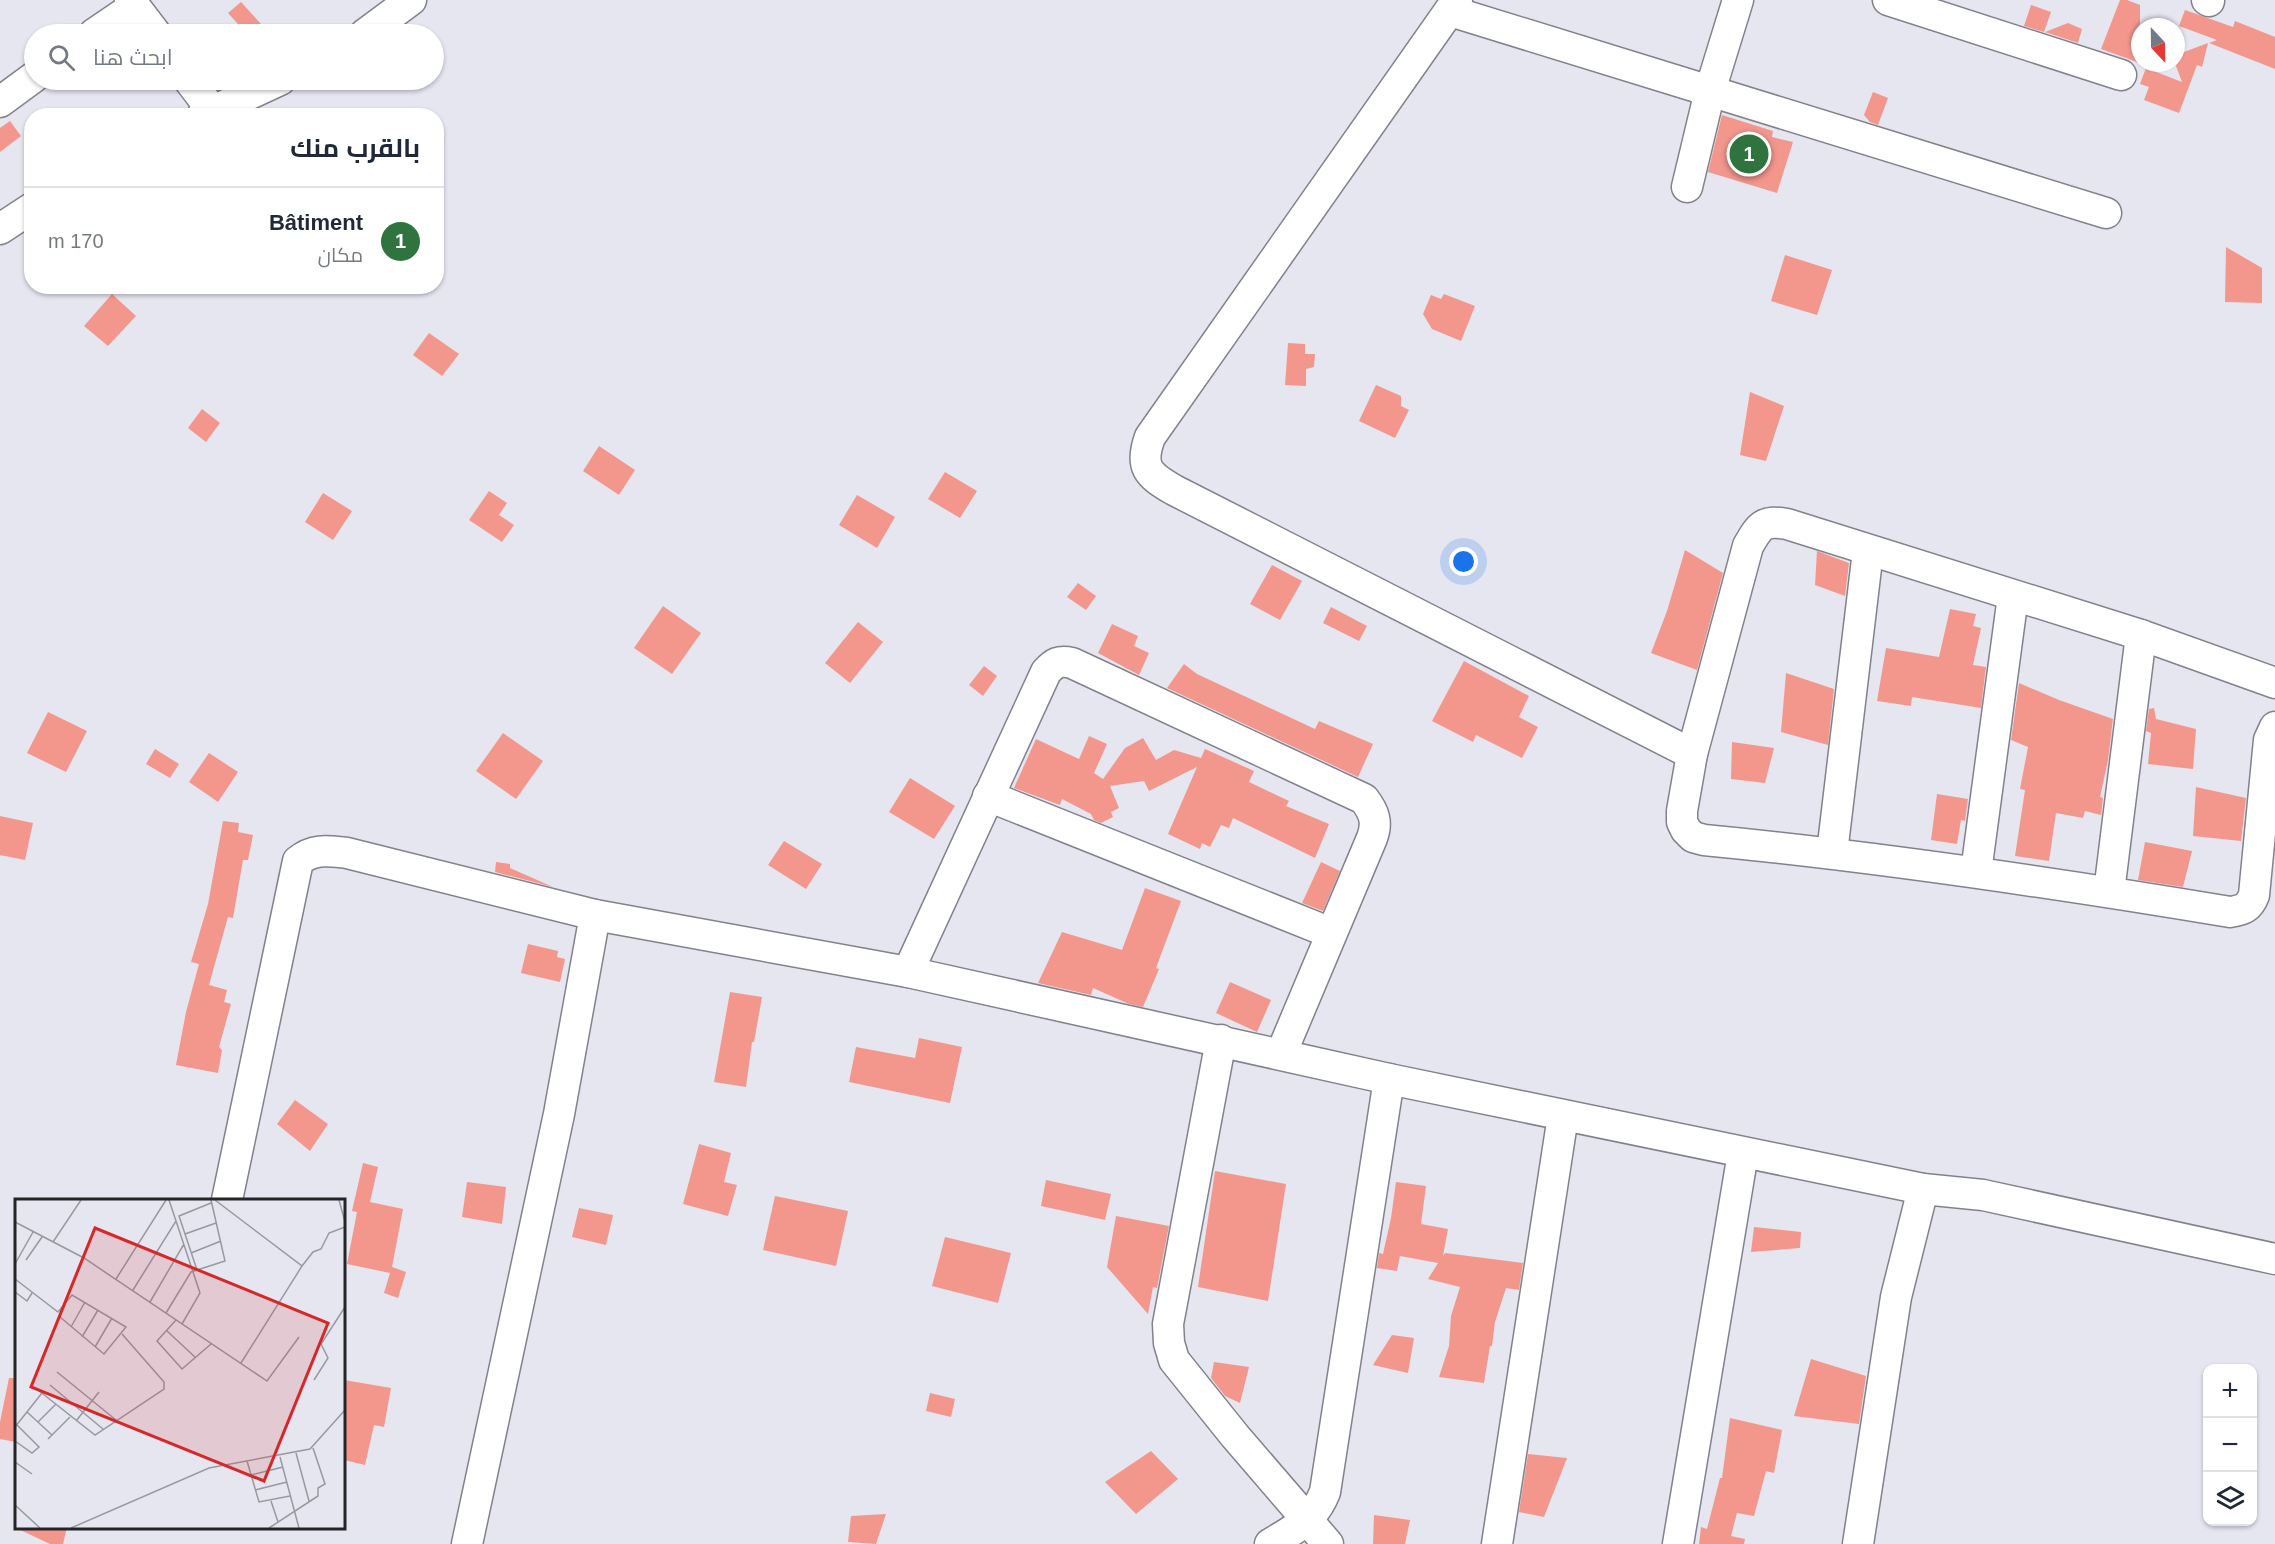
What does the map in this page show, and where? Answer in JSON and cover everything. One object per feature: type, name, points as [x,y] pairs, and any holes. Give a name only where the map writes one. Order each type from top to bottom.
[{"type":"street","points":[[379,24],[411,0]]},
{"type":"street","points":[[1687,187],[1710,91],[1738,0]]},
{"type":"street","points":[[1888,0],[2121,75]]},
{"type":"street","points":[[106,24],[132,3],[148,24]]},
{"type":"street","points":[[1692,754],[1174,490],[1157,480],[1146,467],[1144,453],[1150,437],[1454,5],[1710,91],[2106,213]]},
{"type":"street","points":[[0,102],[24,85]]},
{"type":"street","points":[[194,90],[204,108]]},
{"type":"street","points":[[218,108],[258,90]]},
{"type":"street","points":[[0,229],[24,213]]},
{"type":"street","points":[[2275,683],[2141,635],[1772,521],[1761,526],[1748,546],[1692,754],[1682,822],[1693,837],[1704,840],[1832,852],[2230,912],[2242,910],[2250,905],[2254,895],[2269,740],[2275,727]]},
{"type":"street","points":[[1832,852],[1868,551]]},
{"type":"street","points":[[1976,872],[2013,596]]},
{"type":"street","points":[[2109,892],[2141,635]]},
{"type":"street","points":[[908,972],[1046,672],[1053,664],[1061,660],[1072,663],[1364,799],[1373,811],[1376,827],[1281,1054]]},
{"type":"street","points":[[988,796],[1331,933]]},
{"type":"street","points":[[227,1199],[298,861],[306,854],[320,850],[347,853],[595,915],[908,972],[1563,1116],[1923,1189],[1983,1195],[2275,1259]]},
{"type":"street","points":[[467,1544],[559,1114],[595,915]]},
{"type":"street","points":[[1221,1040],[1168,1324],[1169,1343],[1174,1360],[1235,1436],[1328,1544]]},
{"type":"street","points":[[1275,1543],[1307,1520],[1319,1508],[1325,1492],[1389,1079]]},
{"type":"street","points":[[1497,1544],[1563,1116]]},
{"type":"street","points":[[1678,1544],[1743,1153]]},
{"type":"street","points":[[1858,1544],[1896,1297],[1923,1189]]},
{"type":"building","points":[[2120,0],[2140,5],[2140,18],[2131,18],[2131,60],[2101,49]]},
{"type":"building","points":[[241,2],[261,24],[238,24],[228,13]]},
{"type":"building","points":[[2031,5],[2051,12],[2044,32],[2024,26]]},
{"type":"building","points":[[2185,10],[2233,27],[2235,21],[2275,37],[2275,69],[2209,43],[2217,40],[2185,28],[2185,18],[2182,18]]},
{"type":"building","points":[[2068,23],[2082,29],[2078,43],[2045,32]]},
{"type":"building","points":[[2208,43],[2202,67],[2197,65],[2179,113],[2144,100],[2149,87],[2140,84],[2144,72],[2156,72],[2182,82],[2178,72],[2185,72],[2185,52]]},
{"type":"building","points":[[1873,92],[1888,98],[1878,125],[1870,122],[1864,115]]},
{"type":"building","points":[[1722,115],[1773,131],[1772,137],[1793,142],[1777,193],[1708,172]]},
{"type":"building","points":[[10,121],[21,136],[0,152],[0,128]]},
{"type":"building","points":[[2226,247],[2262,268],[2262,303],[2225,302]]},
{"type":"building","points":[[1785,255],[1832,270],[1817,315],[1771,301]]},
{"type":"building","points":[[112,294],[136,316],[108,346],[84,326]]},
{"type":"building","points":[[1444,294],[1475,306],[1461,341],[1432,329],[1423,314],[1431,295],[1441,299]]},
{"type":"building","points":[[429,333],[459,354],[442,376],[413,355]]},
{"type":"building","points":[[1288,343],[1305,344],[1305,354],[1315,354],[1314,367],[1306,369],[1306,386],[1285,385]]},
{"type":"building","points":[[1376,385],[1401,396],[1401,406],[1409,410],[1395,438],[1359,421]]},
{"type":"building","points":[[1750,392],[1784,406],[1766,461],[1740,455]]},
{"type":"building","points":[[202,409],[220,423],[206,442],[188,428]]},
{"type":"building","points":[[599,446],[635,470],[619,495],[583,471]]},
{"type":"building","points":[[945,472],[977,491],[960,518],[928,499]]},
{"type":"building","points":[[489,491],[507,503],[499,515],[514,525],[502,542],[469,520]]},
{"type":"building","points":[[323,493],[352,511],[333,540],[305,522]]},
{"type":"building","points":[[857,495],[895,517],[877,548],[839,525]]},
{"type":"building","points":[[1685,550],[1723,573],[1697,670],[1651,653],[1667,611]]},
{"type":"building","points":[[1817,551],[1849,563],[1845,596],[1815,585]]},
{"type":"building","points":[[1272,565],[1302,581],[1280,620],[1250,604]]},
{"type":"building","points":[[1078,583],[1096,596],[1086,610],[1067,597]]},
{"type":"building","points":[[663,606],[701,633],[672,674],[634,648]]},
{"type":"building","points":[[1331,607],[1367,626],[1359,641],[1323,623]]},
{"type":"building","points":[[1950,609],[1976,614],[1973,626],[1981,628],[1973,665],[1986,667],[1981,708],[1912,697],[1911,706],[1877,701],[1886,648],[1939,657]]},
{"type":"building","points":[[858,622],[883,642],[850,683],[825,663]]},
{"type":"building","points":[[1112,624],[1138,636],[1134,646],[1149,653],[1139,675],[1098,653]]},
{"type":"building","points":[[1464,661],[1529,696],[1519,717],[1538,727],[1522,758],[1476,735],[1473,742],[1432,721]]},
{"type":"building","points":[[1184,664],[1197,674],[1315,729],[1319,721],[1373,744],[1358,777],[1167,688]]},
{"type":"building","points":[[984,666],[997,676],[983,696],[969,685]]},
{"type":"building","points":[[1786,673],[1834,689],[1828,745],[1781,732]]},
{"type":"building","points":[[2019,683],[2113,719],[2108,760],[2100,797],[2103,798],[2101,815],[2085,811],[2083,818],[2056,813],[2049,861],[2015,856],[2025,790],[2020,789],[2028,747],[2011,740]]},
{"type":"building","points":[[2154,708],[2156,719],[2196,729],[2193,769],[2148,764],[2151,733],[2146,731],[2149,709]]},
{"type":"building","points":[[48,712],[87,731],[66,772],[27,753]]},
{"type":"building","points":[[503,733],[543,761],[516,799],[476,771]]},
{"type":"building","points":[[1089,736],[1107,744],[1094,773],[1103,779],[1125,748],[1143,738],[1156,760],[1174,750],[1201,758],[1205,749],[1254,771],[1249,782],[1289,801],[1286,806],[1329,824],[1315,858],[1233,818],[1229,828],[1221,825],[1210,847],[1202,843],[1200,849],[1168,834],[1197,767],[1149,791],[1144,781],[1110,786],[1119,808],[1111,812],[1113,817],[1101,823],[1094,820],[1091,814],[1062,799],[1060,805],[1014,788],[1036,739],[1079,759]]},
{"type":"building","points":[[1732,742],[1774,748],[1765,783],[1731,779]]},
{"type":"building","points":[[155,749],[179,764],[170,778],[146,764]]},
{"type":"building","points":[[209,753],[238,772],[218,802],[189,782]]},
{"type":"building","points":[[910,778],[955,806],[934,839],[889,812]]},
{"type":"building","points":[[2196,787],[2246,798],[2241,841],[2193,836]]},
{"type":"building","points":[[1937,794],[1968,799],[1965,821],[1961,820],[1957,844],[1931,840]]},
{"type":"building","points":[[0,816],[33,823],[25,860],[0,855]]},
{"type":"building","points":[[223,821],[239,823],[238,832],[253,835],[248,860],[243,860],[233,918],[228,917],[209,985],[227,990],[224,1002],[231,1004],[219,1047],[222,1050],[218,1073],[176,1065],[186,1012],[199,964],[191,962],[208,904]]},
{"type":"building","points":[[784,841],[822,864],[806,889],[768,865]]},
{"type":"building","points":[[2145,842],[2192,851],[2183,887],[2138,880]]},
{"type":"building","points":[[496,862],[510,864],[510,868],[553,887],[495,872]]},
{"type":"building","points":[[1321,862],[1340,871],[1323,911],[1302,903]]},
{"type":"building","points":[[1145,888],[1181,901],[1156,968],[1159,969],[1143,1007],[1129,1004],[1093,988],[1091,995],[1038,983],[1062,932],[1122,950]]},
{"type":"building","points":[[528,944],[558,951],[557,957],[565,959],[560,982],[521,973]]},
{"type":"building","points":[[1230,982],[1271,1000],[1257,1032],[1216,1013]]},
{"type":"building","points":[[730,992],[762,997],[754,1042],[752,1042],[746,1087],[714,1082]]},
{"type":"building","points":[[919,1038],[962,1047],[950,1103],[849,1082],[856,1047],[915,1058]]},
{"type":"building","points":[[295,1100],[328,1124],[310,1151],[277,1124]]},
{"type":"building","points":[[699,1144],[731,1153],[724,1182],[737,1185],[728,1216],[683,1204]]},
{"type":"building","points":[[363,1163],[378,1167],[370,1202],[403,1209],[392,1267],[406,1272],[398,1298],[384,1293],[390,1273],[347,1264],[357,1212],[352,1211]]},
{"type":"building","points":[[1215,1171],[1286,1184],[1268,1301],[1198,1287]]},
{"type":"building","points":[[1046,1180],[1111,1194],[1105,1220],[1041,1206]]},
{"type":"building","points":[[467,1182],[506,1187],[502,1224],[462,1217]]},
{"type":"building","points":[[1396,1182],[1426,1186],[1421,1224],[1448,1229],[1443,1256],[1445,1253],[1523,1263],[1519,1290],[1506,1288],[1495,1322],[1484,1383],[1439,1377],[1449,1346],[1451,1316],[1460,1287],[1428,1279],[1438,1263],[1400,1256],[1397,1271],[1377,1268],[1379,1253],[1383,1254],[1391,1218]]},
{"type":"building","points":[[775,1196],[848,1211],[836,1266],[763,1250]]},
{"type":"building","points":[[579,1208],[613,1215],[606,1245],[572,1237]]},
{"type":"building","points":[[1116,1216],[1169,1226],[1157,1288],[1153,1287],[1148,1314],[1107,1267]]},
{"type":"building","points":[[1754,1227],[1801,1232],[1800,1248],[1751,1252]]},
{"type":"building","points":[[945,1237],[1011,1253],[998,1303],[932,1286]]},
{"type":"building","points":[[1392,1335],[1414,1338],[1408,1373],[1373,1365]]},
{"type":"building","points":[[1811,1359],[1866,1376],[1859,1424],[1794,1416]]},
{"type":"building","points":[[1214,1362],[1249,1367],[1240,1403],[1225,1396],[1211,1378]]},
{"type":"building","points":[[9,1378],[15,1378],[15,1442],[0,1439],[0,1422]]},
{"type":"building","points":[[345,1380],[391,1388],[384,1427],[374,1425],[365,1465],[345,1460]]},
{"type":"building","points":[[930,1393],[955,1399],[951,1417],[926,1411]]},
{"type":"building","points":[[1730,1418],[1782,1430],[1774,1473],[1766,1471],[1754,1516],[1737,1513],[1731,1536],[1745,1539],[1744,1544],[1699,1544],[1701,1527],[1707,1529],[1720,1478],[1722,1478]]},
{"type":"building","points":[[1151,1451],[1178,1479],[1136,1514],[1105,1482]]},
{"type":"building","points":[[1528,1454],[1567,1458],[1544,1517],[1519,1512]]},
{"type":"building","points":[[886,1514],[876,1544],[848,1542],[851,1516]]},
{"type":"building","points":[[1374,1515],[1410,1520],[1405,1544],[1373,1544]]},
{"type":"building","points":[[18,1529],[67,1529],[63,1544],[50,1544]]},
{"type":"place","name":"Bâtiment","points":[[1749,154]]}]
